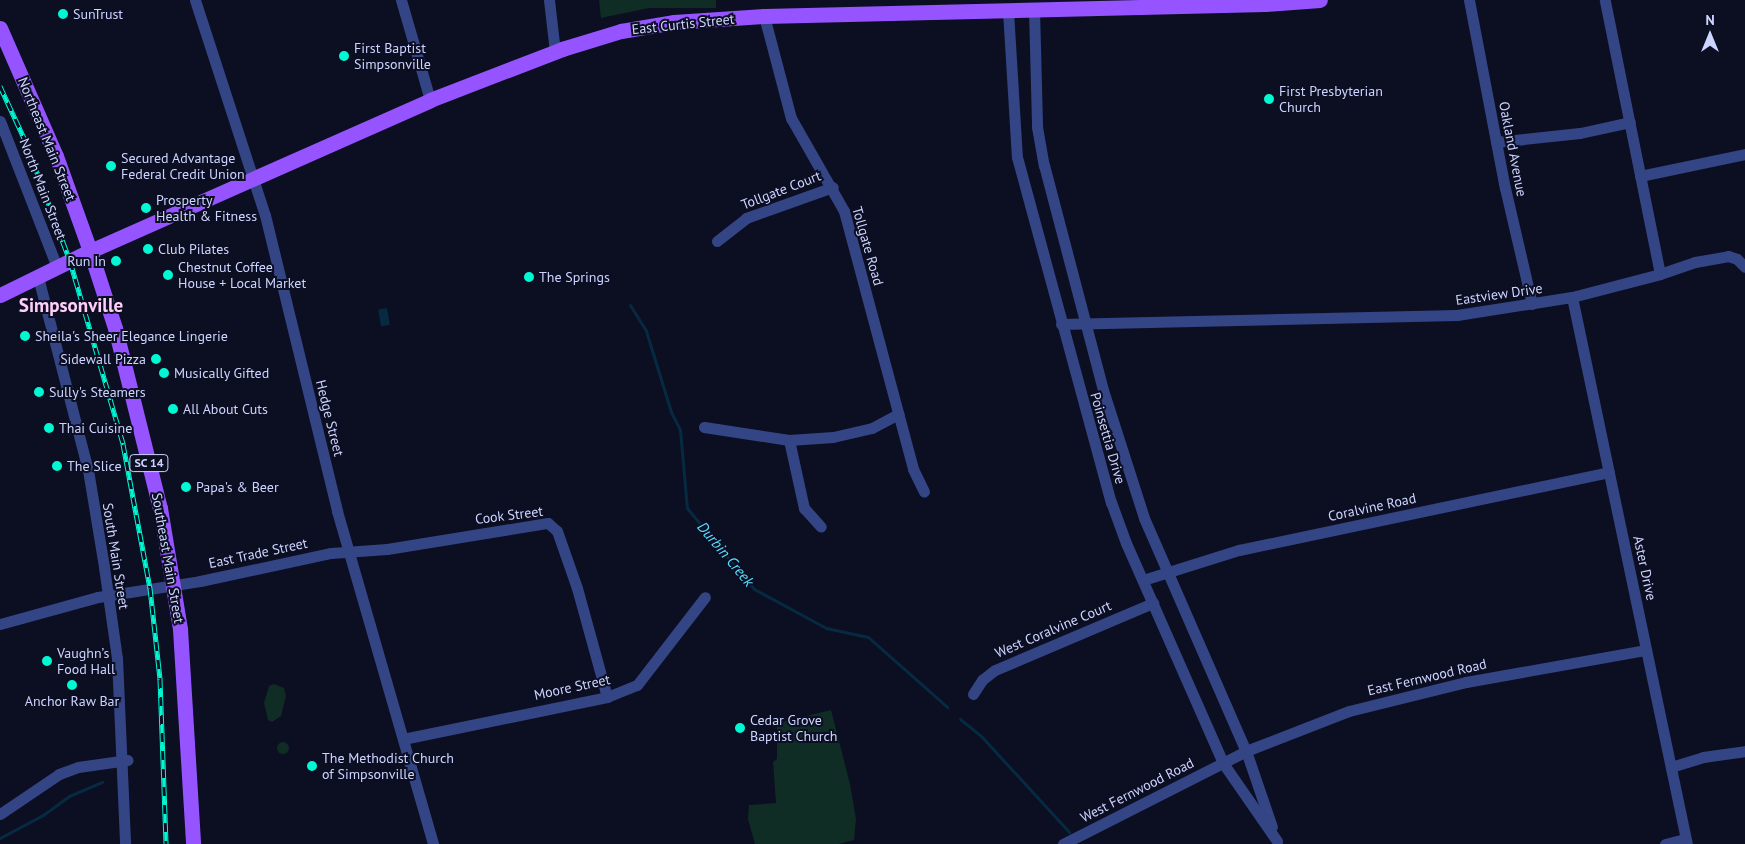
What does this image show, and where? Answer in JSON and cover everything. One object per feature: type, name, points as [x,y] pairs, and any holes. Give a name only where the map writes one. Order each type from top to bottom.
[{"type":"main road","name":"East Curtis Street","points":[[0,295],[90,251],[430,100],[605,34],[650,25],[764,16],[980,6],[1008,11],[1265,4],[1320,0]]},
{"type":"main road","name":"Northeast Main Street","points":[[0,28],[56,156],[90,251]]},
{"type":"main road","name":"Southeast Main Street","points":[[90,251],[134,403],[174,585],[185,679],[193,844]]},
{"type":"street","name":"Hedge Street","points":[[195,0],[254,179],[348,552],[433,844]]},
{"type":"street","points":[[401,0],[430,100]]},
{"type":"street","points":[[550,0],[555,52]]},
{"type":"street","name":"Oakland Avenue","points":[[1468,0],[1496,142],[1532,304]]},
{"type":"street","points":[[1605,0],[1660,274]]},
{"type":"street","name":"Poinsettia Drive","points":[[1034,9],[1039,136],[1085,324],[1121,451],[1144,518],[1166,572],[1246,751],[1278,843]]},
{"type":"street","name":"Poinsettia Drive","points":[[1008,11],[1017,157],[1111,502],[1223,763],[1278,843]]},
{"type":"street","name":"Tollgate Road","points":[[764,16],[791,118],[844,211],[912,469],[924,492]]},
{"type":"street","name":"North Main Street","points":[[0,121],[57,267]]},
{"type":"street","points":[[1496,142],[1580,133],[1630,122]]},
{"type":"street","points":[[1640,176],[1745,154]]},
{"type":"street","name":"Tollgate Court","points":[[717,241],[746,218],[832,187]]},
{"type":"street","name":"Eastview Drive","points":[[1061,324],[1418,318],[1532,304],[1572,297],[1660,274],[1695,262],[1728,256],[1737,259],[1745,267]]},
{"type":"street","name":"South Main Street","points":[[38,277],[88,470],[117,658],[127,760],[125,844]]},
{"type":"street","name":"Aster Drive","points":[[1572,297],[1686,842]]},
{"type":"street","points":[[704,427],[789,440],[833,437],[872,428],[898,414]]},
{"type":"street","points":[[789,440],[804,508],[821,527]]},
{"type":"street","name":"Coralvine Road","points":[[1143,580],[1239,550],[1610,472]]},
{"type":"street","name":"Cook Street","points":[[348,552],[543,523],[552,524],[557,531],[577,588],[607,698]]},
{"type":"street","name":"East Trade Street","points":[[0,624],[107,595],[174,585],[348,552]]},
{"type":"street","name":"Moore Street","points":[[403,739],[607,698],[637,685],[705,597]]},
{"type":"street","name":"West Coralvine Court","points":[[973,694],[982,680],[995,670],[1153,603]]},
{"type":"street","name":"East Fernwood Road","points":[[1223,763],[1246,751],[1371,705],[1466,682],[1646,650]]},
{"type":"street","points":[[1671,767],[1703,757],[1745,751]]},
{"type":"street","points":[[0,814],[59,774],[78,767],[127,760]]},
{"type":"street","name":"West Fernwood Road","points":[[1063,844],[1223,763]]},
{"type":"street","points":[[1664,844],[1686,842]]},
{"type":"green space","points":[[599,0],[716,0],[716,8],[649,8],[601,18]]},
{"type":"green space","points":[[274,684],[284,688],[286,696],[281,716],[272,722],[268,720],[264,703],[269,686]]},
{"type":"green space","points":[[831,710],[850,784],[856,819],[854,840],[839,844],[755,844],[748,819],[749,805],[776,803],[773,762],[777,759],[777,723]]},
{"type":"green space","points":[[285,742],[288,743],[288,753],[281,754],[278,753],[277,746],[278,743]]},
{"type":"water","points":[[387,308],[390,325],[381,326],[378,310]]},
{"type":"waterway","name":"Durbin Creek","points":[[630,305],[646,331],[671,412],[680,430],[687,508],[754,589],[826,628],[868,637],[947,707]]},
{"type":"waterway","name":"Durbin Creek","points":[[960,719],[982,737],[1069,832]]},
{"type":"waterway","points":[[0,838],[43,815],[69,796],[102,782]]},
{"type":"railway","points":[[0,86],[25,140],[70,261],[123,444],[150,588],[160,679],[166,844]]},
{"type":"place","name":"SunTrust","points":[[63,14]]},
{"type":"place","name":"First Baptist Simpsonville","points":[[344,56]]},
{"type":"place","name":"First Presbyterian Church","points":[[1269,99]]},
{"type":"place","name":"Secured Advantage Federal Credit Union","points":[[111,166]]},
{"type":"place","name":"Prosperty Health & Fitness","points":[[146,208]]},
{"type":"place","name":"Club Pilates","points":[[148,249]]},
{"type":"place","name":"Run In","points":[[116,261]]},
{"type":"place","name":"Chestnut Coffee House + Local Market","points":[[168,275]]},
{"type":"place","name":"The Springs","points":[[529,277]]},
{"type":"place","name":"Sheila's Sheer Elegance Lingerie","points":[[25,336]]},
{"type":"place","name":"Sidewall Pizza","points":[[156,359]]},
{"type":"place","name":"Musically Gifted","points":[[164,373]]},
{"type":"place","name":"Sully's Steamers","points":[[39,392]]},
{"type":"place","name":"All About Cuts","points":[[173,409]]},
{"type":"place","name":"Thai Cuisine","points":[[49,428]]},
{"type":"place","name":"The Slice","points":[[57,466]]},
{"type":"place","name":"Papa's & Beer","points":[[186,487]]},
{"type":"place","name":"Vaughn’s Food Hall","points":[[47,661]]},
{"type":"place","name":"Anchor Raw Bar","points":[[72,685]]},
{"type":"place","name":"Cedar Grove Baptist Church","points":[[740,728]]},
{"type":"place","name":"The Methodist Church of Simpsonville","points":[[312,766]]},
{"type":"district","name":"Simpsonville","points":[[71,306]]}]
